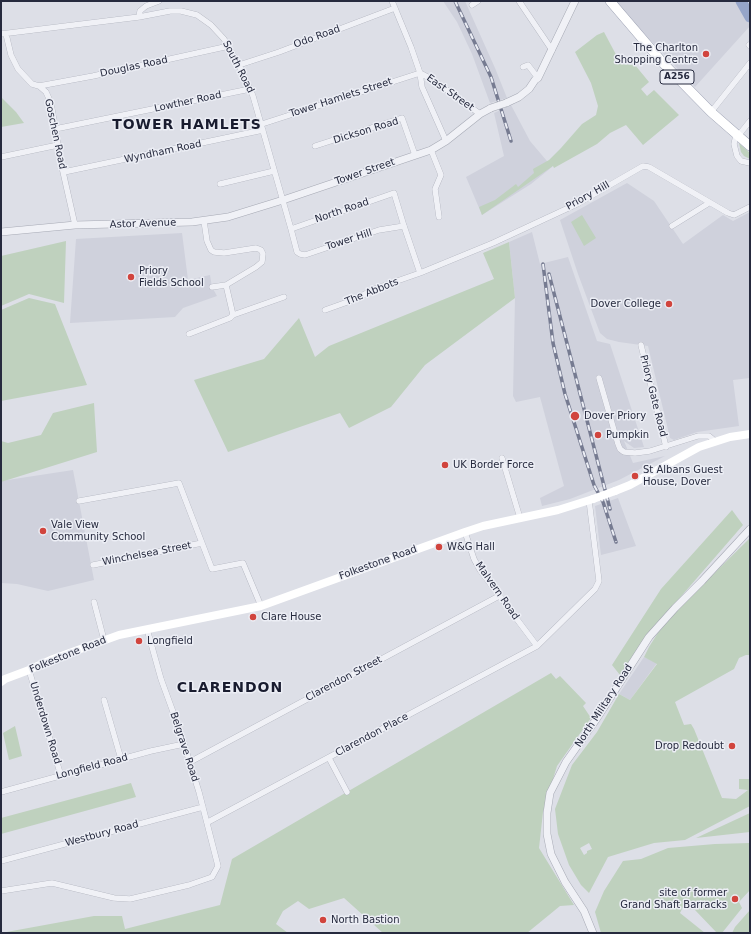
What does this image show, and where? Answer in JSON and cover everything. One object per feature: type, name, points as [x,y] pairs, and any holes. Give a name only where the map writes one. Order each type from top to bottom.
[{"type":"main road","name":"A256","points":[[610,1],[663,63],[712,112],[750,146]]},
{"type":"main road","name":"Folkestone Road","points":[[2,679],[29,670],[53,659],[104,640],[147,629],[261,606],[465,532],[558,510],[591,500],[630,484],[698,447],[715,441],[750,434]]},
{"type":"street","points":[[139,17],[140,11],[146,6],[158,1]]},
{"type":"street","points":[[392,1],[420,72],[422,87],[446,141]]},
{"type":"street","points":[[472,5],[478,1]]},
{"type":"street","points":[[519,1],[552,50]]},
{"type":"street","name":"Tower Street","points":[[283,200],[432,150],[480,114],[519,97],[529,89],[538,78],[575,1]]},
{"type":"street","name":"Odo Road","points":[[239,65],[279,52],[395,8]]},
{"type":"street","name":"South Road","points":[[4,34],[139,17],[170,11],[181,11],[197,15],[211,25],[229,46],[253,96],[297,252]]},
{"type":"street","name":"Goschen Road","points":[[4,34],[11,55],[18,69],[32,84],[39,86],[46,92],[51,104],[75,225]]},
{"type":"street","name":"Douglas Road","points":[[39,86],[93,76],[229,46]]},
{"type":"street","points":[[712,112],[750,63]]},
{"type":"street","points":[[523,67],[528,65],[538,78]]},
{"type":"street","name":"East Street","points":[[420,72],[480,114]]},
{"type":"street","name":"Tower Hamlets Street","points":[[262,124],[420,72]]},
{"type":"street","name":"Lowther Road","points":[[55,129],[250,89]]},
{"type":"street","name":"Dickson Road","points":[[315,146],[402,118],[415,156]]},
{"type":"street","points":[[750,121],[737,135],[734,144],[737,156],[741,161],[750,163]]},
{"type":"street","name":"Wyndham Road","points":[[64,172],[263,130]]},
{"type":"street","points":[[1,157],[58,145]]},
{"type":"street","points":[[432,150],[441,175],[435,189],[439,217]]},
{"type":"street","name":"Priory Hill","points":[[420,274],[493,243],[577,204],[643,166],[649,167],[709,203],[734,215],[750,206]]},
{"type":"street","points":[[220,184],[274,171]]},
{"type":"street","name":"North Road","points":[[291,229],[394,193],[404,226]]},
{"type":"street","name":"Astor Avenue","points":[[1,232],[75,225],[204,221],[228,217],[283,200]]},
{"type":"street","points":[[672,226],[709,203]]},
{"type":"street","points":[[204,221],[207,241],[211,250],[214,252],[224,253],[256,248],[261,250],[263,254],[262,262],[256,267],[226,285],[212,287]]},
{"type":"street","points":[[404,226],[420,274]]},
{"type":"street","name":"Tower Hill","points":[[297,252],[305,255],[379,230],[404,226]]},
{"type":"street","name":"The Abbots","points":[[325,310],[353,300],[377,288],[420,274]]},
{"type":"street","points":[[226,285],[233,315]]},
{"type":"street","points":[[189,334],[230,318],[233,315],[284,297]]},
{"type":"street","name":"Priory Gate Road","points":[[641,345],[666,447]]},
{"type":"street","points":[[599,378],[620,449],[628,453],[650,451],[698,436],[712,437],[715,441]]},
{"type":"street","points":[[685,440],[694,442],[698,447]]},
{"type":"street","points":[[502,458],[520,518]]},
{"type":"street","points":[[79,501],[179,482],[212,569],[244,563],[261,606]]},
{"type":"street","name":"Clarendon Place","points":[[208,822],[537,646],[595,589],[599,581],[591,500]]},
{"type":"street","name":"North Military Road","points":[[592,933],[584,911],[565,882],[551,854],[547,834],[547,813],[550,793],[566,762],[595,721],[649,637],[750,529]]},
{"type":"street","name":"Malvern Road","points":[[465,532],[480,570],[537,646]]},
{"type":"street","name":"Winchelsea Street","points":[[93,565],[202,543]]},
{"type":"street","name":"Clarendon Street","points":[[190,762],[499,596]]},
{"type":"street","points":[[94,602],[104,640]]},
{"type":"street","name":"Belgrave Road","points":[[1,891],[52,883],[114,898],[130,899],[189,885],[212,877],[218,866],[208,822],[147,629]]},
{"type":"street","name":"Underdown Road","points":[[29,670],[61,776]]},
{"type":"street","points":[[104,700],[121,759]]},
{"type":"street","name":"Longfield Road","points":[[1,792],[121,759],[184,744]]},
{"type":"street","points":[[328,758],[347,792]]},
{"type":"street","name":"Westbury Road","points":[[1,861],[203,807]]},
{"type":"shaded area","points":[[443,1],[465,1],[507,98],[490,103],[472,54],[457,22]]},
{"type":"shaded area","name":"The Charlton Shopping Centre","points":[[613,1],[738,1],[750,26],[695,87]]},
{"type":"shaded area","points":[[511,105],[530,141],[552,167],[531,184],[482,215],[466,177],[504,156],[494,113]]},
{"type":"shaded area","name":"Dover College","points":[[627,183],[654,201],[683,244],[723,215],[733,221],[750,212],[750,378],[733,380],[739,426],[697,432],[674,440],[670,438],[648,346],[607,339],[600,333],[560,220]]},
{"type":"shaded area","points":[[532,232],[540,264],[568,257],[597,341],[610,344],[644,447],[634,448],[624,441],[633,463],[665,456],[619,480],[570,499],[542,506],[540,498],[564,486],[540,397],[516,402],[513,396],[515,298],[509,242]]},
{"type":"shaded area","name":"Priory Fields School","points":[[182,233],[188,280],[210,275],[212,287],[217,296],[183,308],[175,317],[70,323],[76,239]]},
{"type":"shaded area","name":"Vale View Community School","points":[[73,470],[94,580],[48,591],[17,584],[1,583],[1,481]]},
{"type":"shaded area","points":[[618,498],[636,546],[601,555],[595,506]]},
{"type":"shaded area","points":[[644,657],[657,663],[630,700],[619,694]]},
{"type":"green space","points":[[604,32],[621,64],[635,65],[649,82],[641,89],[647,96],[654,90],[679,115],[643,145],[626,125],[610,133],[597,144],[554,168],[553,166],[482,215],[479,207],[495,200],[516,184],[518,187],[534,173],[533,169],[549,160],[582,124],[596,115],[598,106],[591,83],[575,52],[597,35]]},
{"type":"green space","points":[[1,97],[16,112],[24,123],[1,127]]},
{"type":"green space","points":[[739,143],[750,153],[750,159],[744,156],[741,152]]},
{"type":"green space","points":[[582,215],[596,238],[584,246],[571,222]]},
{"type":"green space","points":[[66,241],[64,303],[29,294],[1,306],[1,256]]},
{"type":"green space","points":[[509,242],[515,298],[425,365],[391,407],[349,428],[340,413],[228,452],[194,380],[264,359],[299,318],[315,357],[329,346],[494,279],[483,253]]},
{"type":"green space","points":[[29,298],[55,304],[87,385],[1,401],[1,310]]},
{"type":"green space","points":[[94,403],[97,452],[1,482],[1,441],[8,443],[41,435],[53,413]]},
{"type":"green space","points":[[732,510],[743,525],[651,631],[620,675],[612,665],[661,589]]},
{"type":"green space","points":[[750,538],[750,655],[739,658],[734,669],[675,702],[684,725],[691,724],[694,729],[722,798],[736,799],[748,790],[739,789],[739,779],[750,779],[750,806],[685,840],[654,843],[608,857],[589,893],[581,885],[569,865],[558,834],[555,809],[572,765],[597,732],[619,694],[630,700],[657,664],[644,657],[661,628],[682,605]],"holes":[[[589,843],[592,849],[587,851],[584,855],[580,848]]]},
{"type":"green space","points":[[551,673],[556,679],[560,676],[586,703],[583,706],[591,718],[557,766],[543,812],[539,848],[574,905],[560,906],[527,933],[383,933],[344,898],[309,909],[298,901],[283,911],[276,924],[288,933],[1,933],[94,916],[122,916],[125,929],[220,905],[232,859]]},
{"type":"green space","points":[[15,726],[22,756],[9,760],[3,733]]},
{"type":"green space","points":[[131,783],[136,797],[1,834],[1,818]]},
{"type":"green space","points":[[750,813],[750,832],[696,838]]},
{"type":"green space","points":[[750,843],[750,890],[739,902],[742,908],[722,933],[717,933],[695,910],[690,909],[685,903],[680,913],[705,933],[601,933],[595,912],[604,891],[623,861],[641,859],[668,848]]},
{"type":"green space","points":[[750,910],[750,933],[732,933],[735,927]]},
{"type":"waterway","points":[[741,1],[750,17]]},
{"type":"railway","points":[[455,1],[491,77],[511,141]]},
{"type":"railway","points":[[543,264],[553,343],[565,394],[594,485],[603,502],[616,542]]},
{"type":"railway","points":[[549,274],[610,509]]},
{"type":"place","name":"The Charlton Shopping Centre","points":[[706,54]]},
{"type":"place","name":"Priory Fields School","points":[[131,277]]},
{"type":"place","name":"Dover College","points":[[669,304]]},
{"type":"place","name":"Dover Priory","points":[[575,416]]},
{"type":"place","name":"Pumpkin","points":[[598,435]]},
{"type":"place","name":"UK Border Force","points":[[445,465]]},
{"type":"place","name":"St Albans Guest House, Dover","points":[[635,476]]},
{"type":"place","name":"Vale View Community School","points":[[43,531]]},
{"type":"place","name":"W&G Hall","points":[[439,547]]},
{"type":"place","name":"Clare House","points":[[253,617]]},
{"type":"place","name":"Longfield","points":[[139,641]]},
{"type":"place","name":"Drop Redoubt","points":[[732,746]]},
{"type":"place","name":"site of former Grand Shaft Barracks","points":[[735,899]]},
{"type":"place","name":"North Bastion","points":[[323,920]]},
{"type":"district","name":"TOWER HAMLETS","points":[[187,125]]},
{"type":"district","name":"CLARENDON","points":[[230,688]]}]
